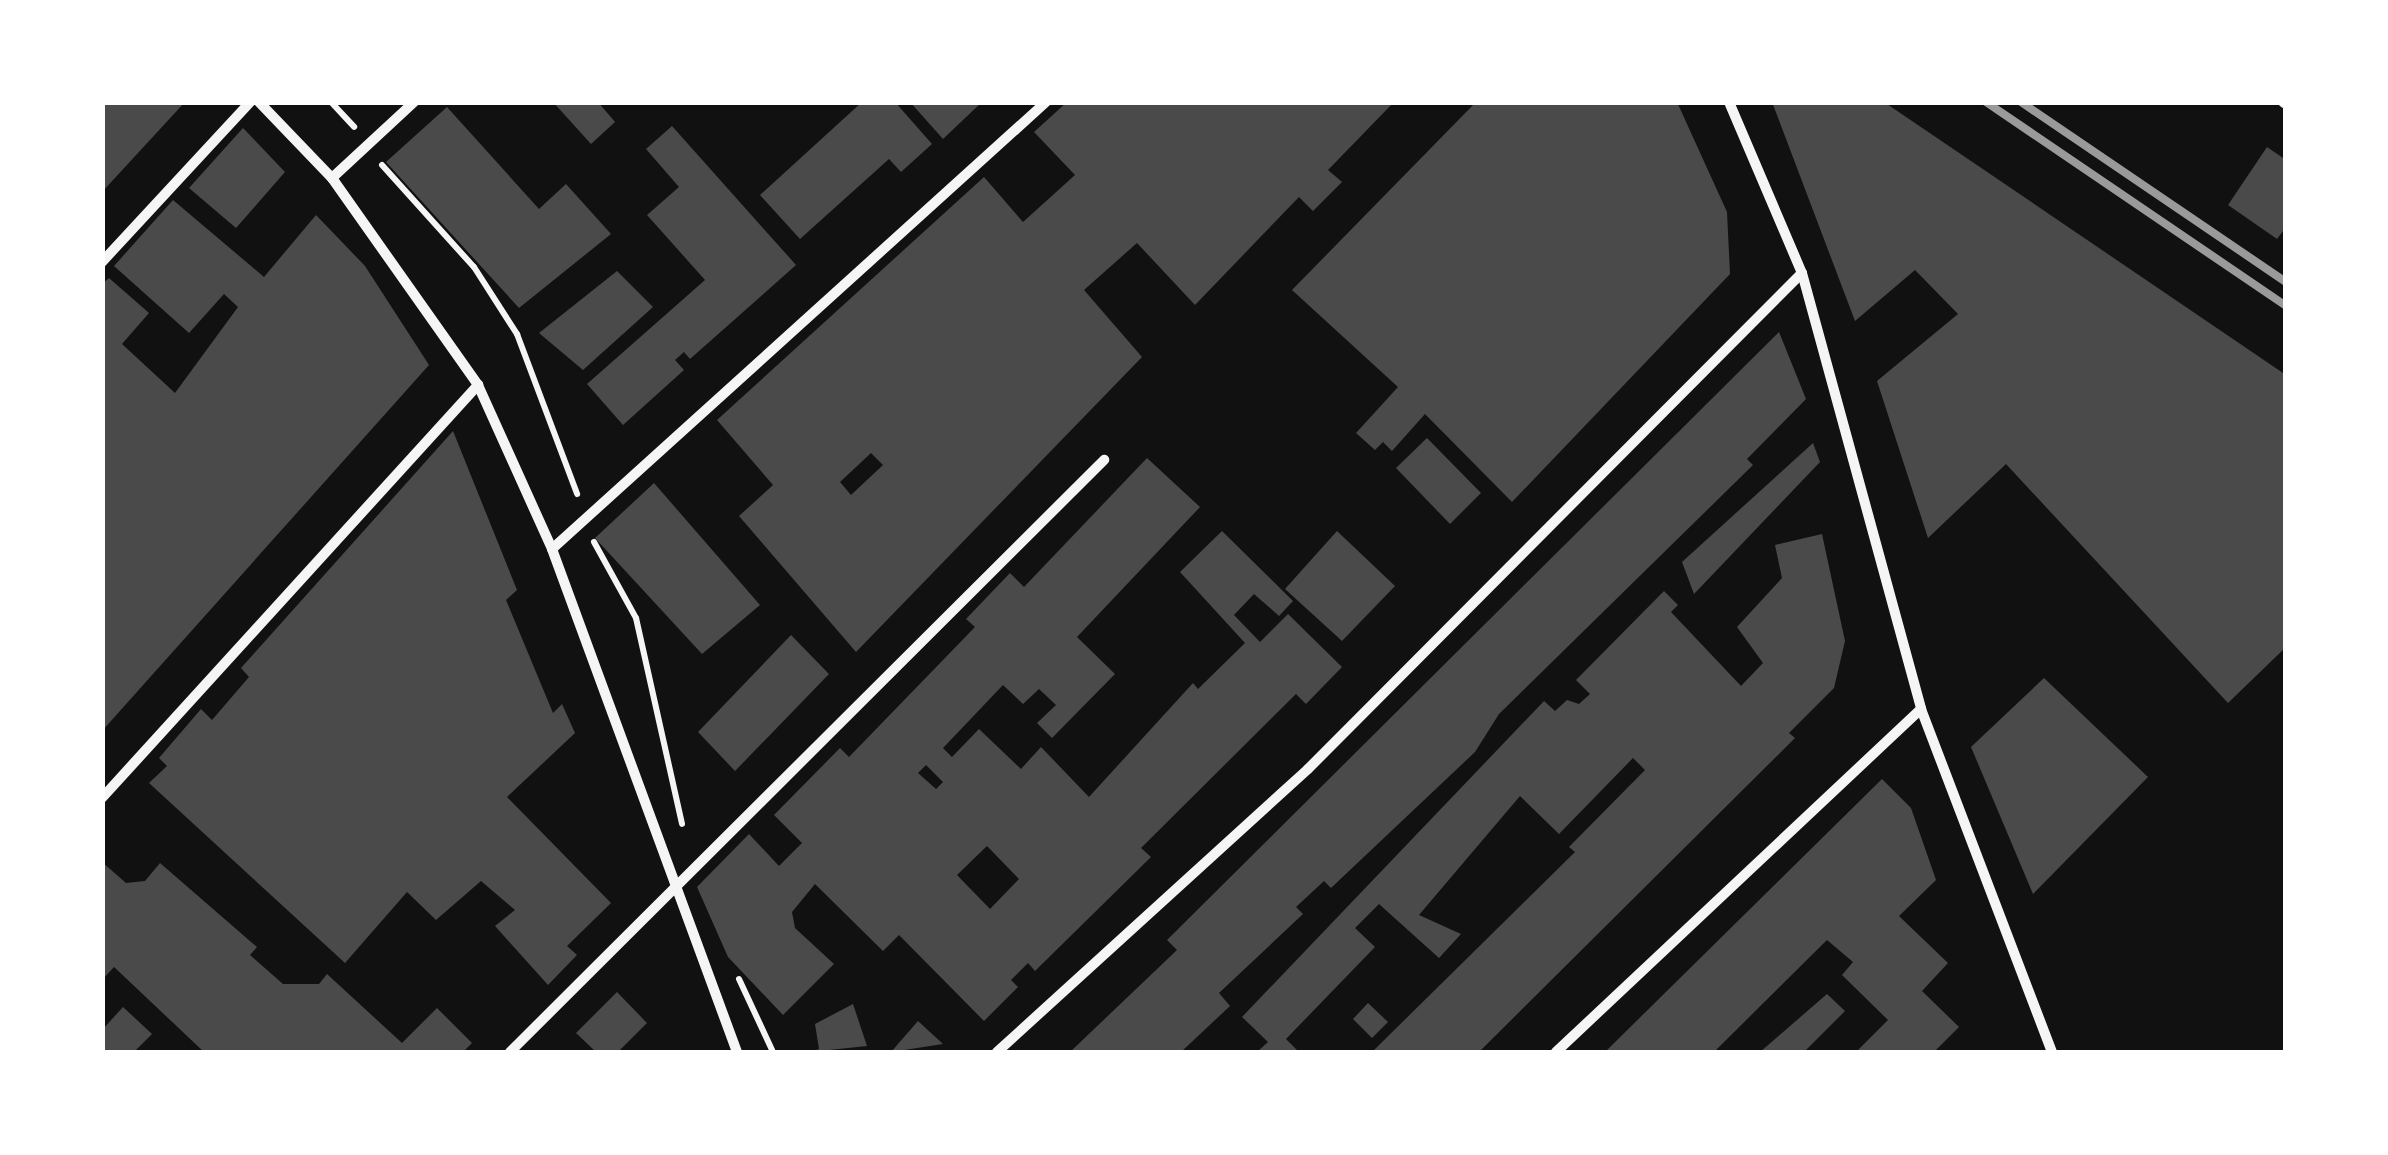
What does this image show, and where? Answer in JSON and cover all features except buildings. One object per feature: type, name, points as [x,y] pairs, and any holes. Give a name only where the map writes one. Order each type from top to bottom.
[{"type":"street","points":[[102,262],[250,102]]},
{"type":"street","points":[[259,102],[332,178],[478,385],[552,549],[737,1052]]},
{"type":"street","points":[[332,178],[414,102]]},
{"type":"street","points":[[552,549],[1046,102]]},
{"type":"street","points":[[1729,102],[1802,273],[1921,709],[2052,1052]]},
{"type":"street","points":[[997,1052],[1308,769],[1802,273]]},
{"type":"street","points":[[102,798],[478,385]]},
{"type":"street","points":[[510,1052],[1104,460]]},
{"type":"street","points":[[1556,1052],[1921,709]]},
{"type":"railway","points":[[1986,102],[2286,306]]},
{"type":"railway","points":[[2021,102],[2286,282]]}]
